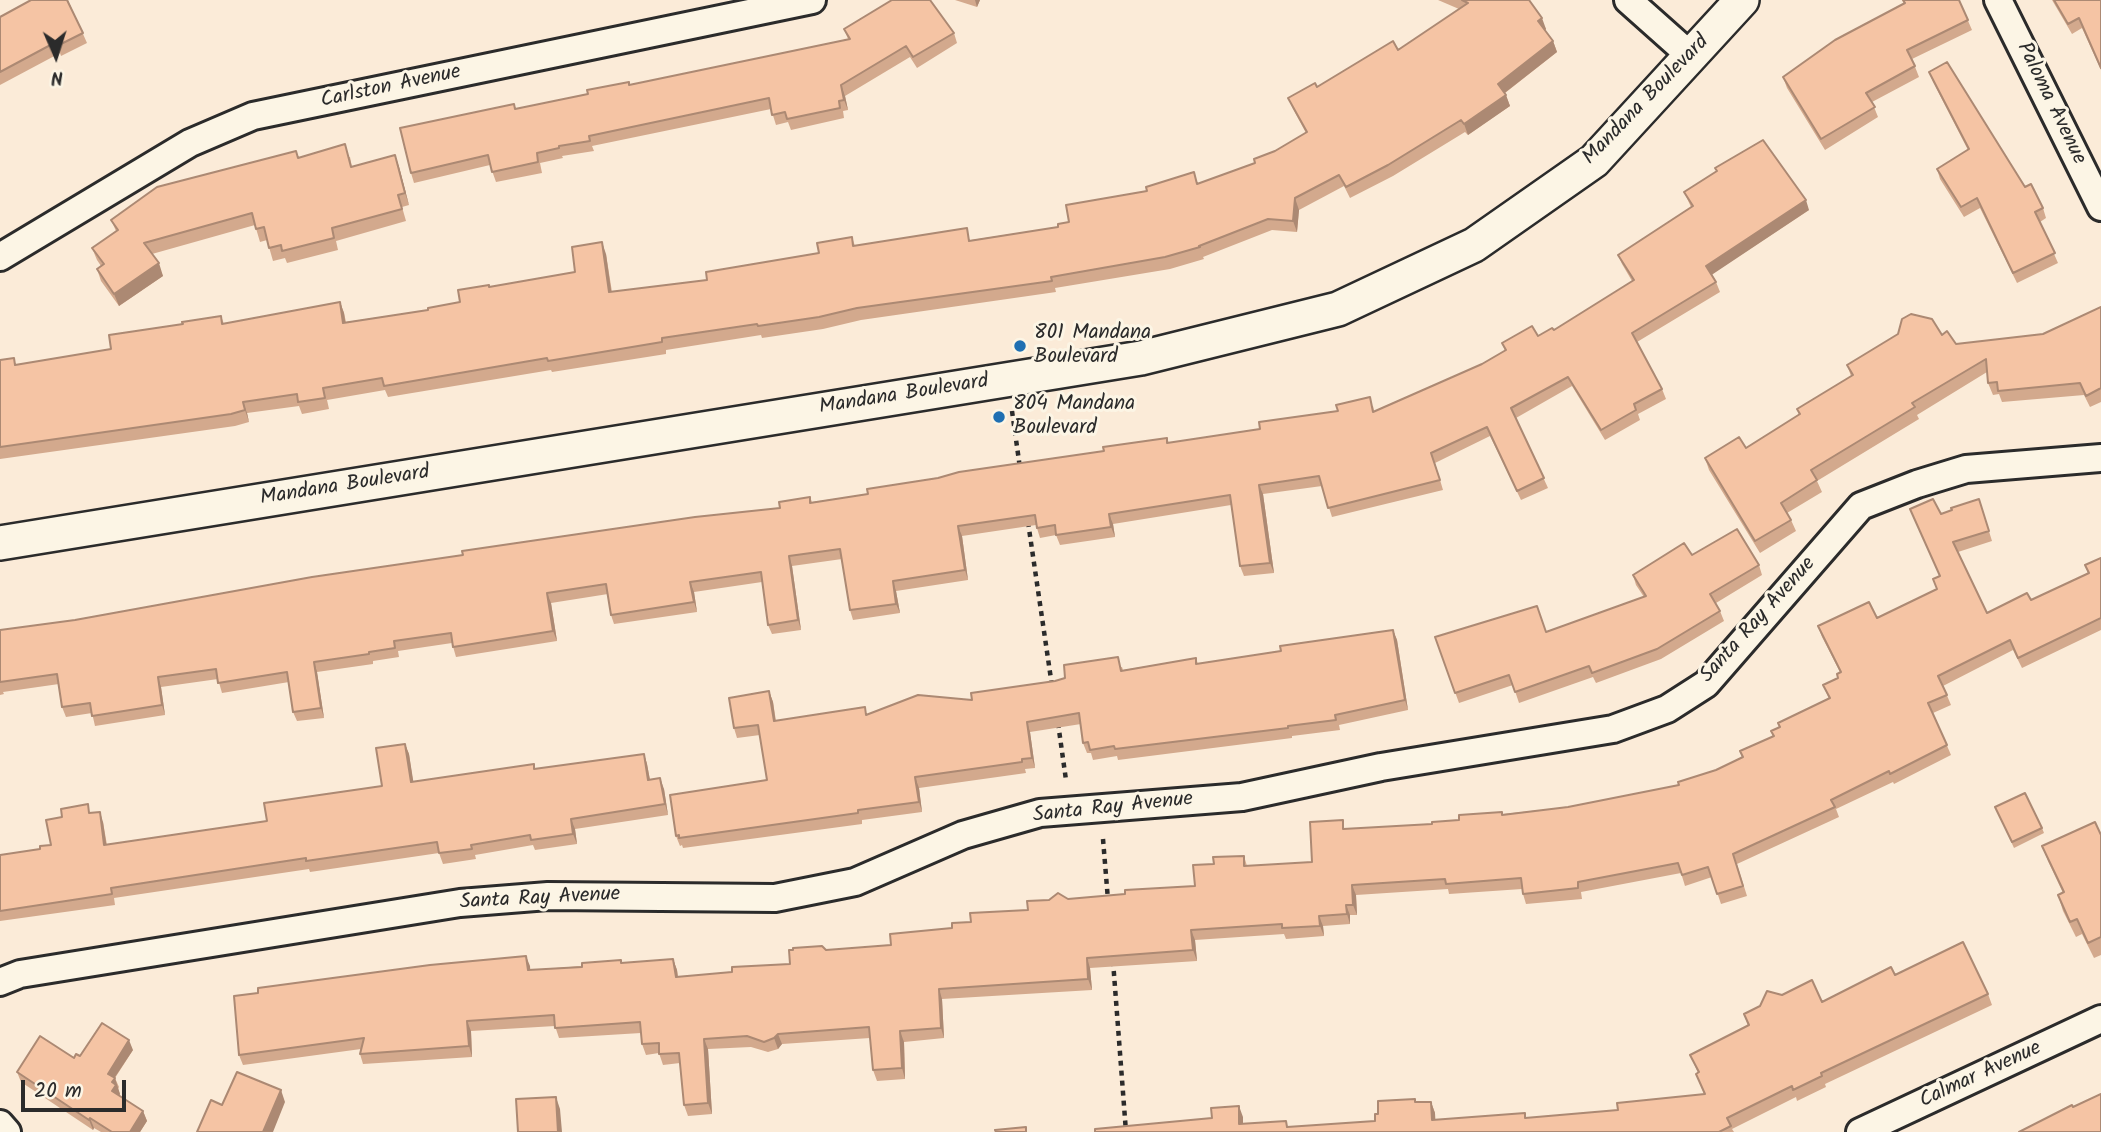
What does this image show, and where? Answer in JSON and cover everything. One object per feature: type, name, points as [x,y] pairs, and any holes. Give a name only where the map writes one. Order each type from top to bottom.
[{"type":"street","name":"Carlston Avenue","points":[[0,257],[190,143],[253,117],[812,0]]},
{"type":"street","points":[[1628,0],[1692,57]]},
{"type":"street","name":"Mandana Boulevard","points":[[0,543],[1142,358],[1338,309],[1474,245],[1594,161],[1742,0]]},
{"type":"street","name":"Paloma Avenue","points":[[1998,0],[2099,198]]},
{"type":"street","name":"Santa Ray Avenue","points":[[0,982],[20,974],[460,903],[548,896],[775,898],[855,881],[963,835],[1040,813],[1241,797],[1381,767],[1613,729],[1667,709],[1706,684],[1861,506],[1917,484],[1966,469],[2101,458]]},
{"type":"street","name":"Calmar Avenue","points":[[1860,1132],[2101,1019]]},
{"type":"street","points":[[0,1124],[7,1132]]},
{"type":"path","points":[[1008,379],[1020,473]]},
{"type":"path","points":[[1026,513],[1054,699]]},
{"type":"path","points":[[1056,712],[1069,810]]},
{"type":"path","points":[[1101,807],[1108,902]]},
{"type":"path","points":[[1112,956],[1126,1132]]},
{"type":"building","points":[[31,0],[67,0],[83,33],[57,46],[56,42],[0,72],[0,17]]},
{"type":"building","points":[[892,0],[930,0],[954,33],[913,57],[906,46],[841,85],[844,100],[839,101],[840,108],[787,119],[785,112],[772,115],[769,98],[589,136],[590,141],[537,153],[538,162],[492,172],[488,155],[411,173],[400,128],[514,104],[515,109],[588,94],[587,90],[629,82],[629,85],[850,39],[844,29]]},
{"type":"building","points":[[1462,0],[1529,0],[1542,18],[1538,21],[1553,41],[1498,84],[1506,95],[1464,124],[1461,120],[1388,165],[1346,187],[1339,175],[1295,198],[1293,221],[1268,219],[1200,247],[1165,257],[1051,277],[1052,281],[662,338],[662,342],[548,361],[547,358],[384,386],[382,378],[323,388],[325,398],[298,402],[297,394],[243,402],[245,410],[231,414],[0,447],[0,360],[14,358],[15,365],[111,349],[109,335],[221,316],[222,324],[340,302],[343,323],[428,310],[460,302],[458,290],[575,272],[572,247],[602,242],[609,292],[707,280],[706,272],[819,253],[817,243],[852,237],[853,246],[967,228],[969,241],[1058,227],[1058,224],[1069,222],[1066,205],[1147,191],[1146,187],[1194,172],[1197,184],[1255,163],[1254,159],[1275,151],[1307,132],[1288,98],[1315,83],[1317,87],[1393,41],[1398,50],[1468,3]]},
{"type":"building","points":[[1903,0],[1959,0],[1968,20],[1907,50],[1915,66],[1866,93],[1875,107],[1821,139],[1783,77],[1835,40],[1905,3]]},
{"type":"building","points":[[2054,0],[2101,0],[2101,68],[2079,18],[2068,24]]},
{"type":"building","points":[[1947,62],[2025,187],[2031,184],[2043,208],[2035,212],[2055,253],[2013,273],[1977,198],[1961,207],[1937,169],[1969,149],[1929,72]]},
{"type":"building","points":[[1763,140],[1806,200],[1706,266],[1716,282],[1632,333],[1662,389],[1634,404],[1636,410],[1601,430],[1568,377],[1511,408],[1544,478],[1517,491],[1487,427],[1431,453],[1440,480],[1328,508],[1319,476],[1259,485],[1270,563],[1240,566],[1230,495],[1109,514],[1111,527],[1056,535],[1055,525],[1037,528],[1035,515],[958,526],[965,570],[893,581],[896,604],[850,610],[840,549],[789,556],[798,620],[768,625],[761,572],[690,582],[694,602],[611,615],[606,584],[547,593],[553,631],[453,647],[451,633],[394,641],[395,648],[314,662],[321,708],[293,712],[287,672],[218,683],[216,669],[158,677],[162,705],[92,716],[90,703],[62,707],[57,674],[0,682],[0,630],[75,620],[312,577],[463,555],[462,551],[695,517],[780,508],[779,502],[810,497],[810,503],[868,494],[867,489],[959,472],[1104,451],[1103,447],[1167,438],[1167,443],[1260,429],[1259,422],[1338,411],[1336,405],[1370,397],[1373,412],[1482,364],[1506,350],[1502,343],[1532,326],[1538,336],[1552,328],[1554,330],[1634,280],[1618,255],[1693,206],[1684,192],[1717,171],[1715,168]]},
{"type":"building","points":[[345,144],[351,167],[395,155],[405,193],[398,195],[402,209],[332,228],[334,238],[282,251],[281,245],[269,248],[264,227],[256,229],[252,213],[144,243],[159,263],[114,294],[97,269],[104,264],[92,248],[118,230],[111,220],[157,187],[296,151],[298,158]]},
{"type":"building","points":[[2101,307],[2101,388],[2086,396],[2080,383],[1998,391],[1997,382],[1988,383],[1986,359],[1912,403],[1915,407],[1811,470],[1817,480],[1781,503],[1791,520],[1755,541],[1705,458],[1739,437],[1746,448],[1800,414],[1797,409],[1853,375],[1847,365],[1898,334],[1902,319],[1911,314],[1932,319],[1942,335],[1947,331],[1956,344],[2043,334]]},
{"type":"building","points":[[1933,499],[1941,514],[1979,499],[1989,531],[1953,542],[1987,613],[2027,593],[2031,600],[2089,573],[2085,565],[2101,558],[2101,618],[2018,658],[2010,640],[1938,676],[1947,695],[1928,703],[1947,745],[1831,800],[1835,807],[1733,854],[1743,886],[1717,894],[1708,867],[1682,875],[1678,863],[1578,882],[1578,888],[1523,894],[1521,878],[1446,884],[1445,879],[1352,885],[1353,905],[1346,905],[1347,914],[1319,916],[1320,926],[1282,928],[1282,924],[1191,930],[1193,950],[1087,958],[1088,979],[939,989],[941,1028],[900,1031],[902,1068],[873,1070],[869,1027],[778,1034],[764,1042],[747,1036],[704,1039],[708,1103],[684,1105],[679,1053],[659,1054],[659,1043],[642,1044],[640,1022],[555,1028],[554,1015],[467,1021],[469,1046],[360,1054],[364,1038],[239,1055],[234,996],[258,993],[258,988],[430,965],[526,956],[528,970],[582,967],[582,963],[621,960],[621,963],[673,959],[676,977],[732,972],[732,967],[790,964],[789,950],[793,948],[822,946],[826,950],[891,945],[890,934],[952,928],[952,923],[971,922],[970,913],[1028,910],[1027,901],[1049,900],[1058,893],[1068,899],[1125,894],[1125,890],[1195,886],[1193,865],[1214,864],[1213,857],[1244,856],[1244,866],[1312,862],[1310,822],[1343,820],[1343,829],[1432,824],[1459,820],[1459,815],[1502,812],[1502,815],[1568,807],[1679,785],[1678,782],[1716,770],[1743,757],[1740,751],[1774,736],[1771,731],[1780,727],[1778,723],[1830,698],[1823,685],[1838,678],[1837,674],[1841,672],[1818,626],[1869,602],[1877,618],[1937,589],[1933,579],[1940,576],[1910,509]]},
{"type":"building","points":[[1737,529],[1759,565],[1710,594],[1720,611],[1657,649],[1592,673],[1589,666],[1515,692],[1509,675],[1455,693],[1435,637],[1537,606],[1546,632],[1646,596],[1633,575],[1684,543],[1692,555]]},
{"type":"building","points":[[1393,630],[1405,700],[1335,715],[1336,720],[1288,728],[1090,750],[1088,742],[1083,743],[1079,713],[1027,722],[1032,758],[1022,759],[1022,762],[915,777],[919,802],[858,810],[858,813],[679,838],[679,835],[676,836],[670,795],[767,780],[758,725],[734,728],[729,698],[769,691],[774,721],[865,707],[866,715],[918,695],[972,700],[971,693],[1055,681],[1065,678],[1064,665],[1118,657],[1121,671],[1196,658],[1196,664],[1281,651],[1280,646]]},
{"type":"building","points":[[405,744],[411,782],[534,764],[534,769],[644,754],[648,780],[660,778],[665,804],[571,819],[573,834],[531,840],[530,835],[471,845],[472,849],[439,853],[437,842],[306,861],[306,858],[111,888],[112,894],[0,911],[0,855],[51,845],[46,820],[62,817],[61,809],[88,804],[89,813],[100,812],[104,845],[267,821],[264,803],[382,786],[376,748]]},
{"type":"building","points":[[2025,793],[2042,828],[2012,842],[1995,807]]},
{"type":"building","points":[[2095,822],[2101,835],[2101,937],[2088,943],[2077,919],[2070,922],[2058,895],[2064,892],[2042,846]]},
{"type":"building","points":[[1963,942],[1988,994],[1821,1073],[1822,1076],[1793,1090],[1792,1086],[1727,1118],[1731,1126],[1719,1132],[1095,1132],[1095,1129],[1212,1118],[1211,1108],[1239,1106],[1239,1124],[1286,1121],[1287,1127],[1375,1121],[1378,1101],[1415,1099],[1415,1102],[1431,1102],[1432,1120],[1525,1113],[1525,1118],[1618,1110],[1617,1103],[1705,1094],[1696,1074],[1699,1072],[1690,1055],[1749,1025],[1744,1014],[1760,1006],[1767,991],[1782,995],[1812,980],[1822,1002],[1891,967],[1895,975]]},
{"type":"building","points":[[102,1023],[129,1040],[108,1074],[115,1078],[112,1082],[116,1085],[112,1091],[143,1111],[130,1132],[112,1132],[90,1118],[89,1120],[17,1072],[40,1036],[74,1058],[76,1054],[80,1056]]},
{"type":"building","points":[[237,1072],[281,1090],[263,1132],[197,1132],[211,1100],[222,1105]]},
{"type":"building","points":[[2101,1094],[2101,1132],[2019,1132],[2072,1105],[2073,1107]]},
{"type":"building","points":[[556,1097],[558,1132],[518,1132],[516,1099]]},
{"type":"building","points":[[1026,1127],[1026,1132],[995,1130]]},
{"type":"place","name":"801 Mandana Boulevard","points":[[1020,346]]},
{"type":"place","name":"804 Mandana Boulevard","points":[[999,417]]}]
